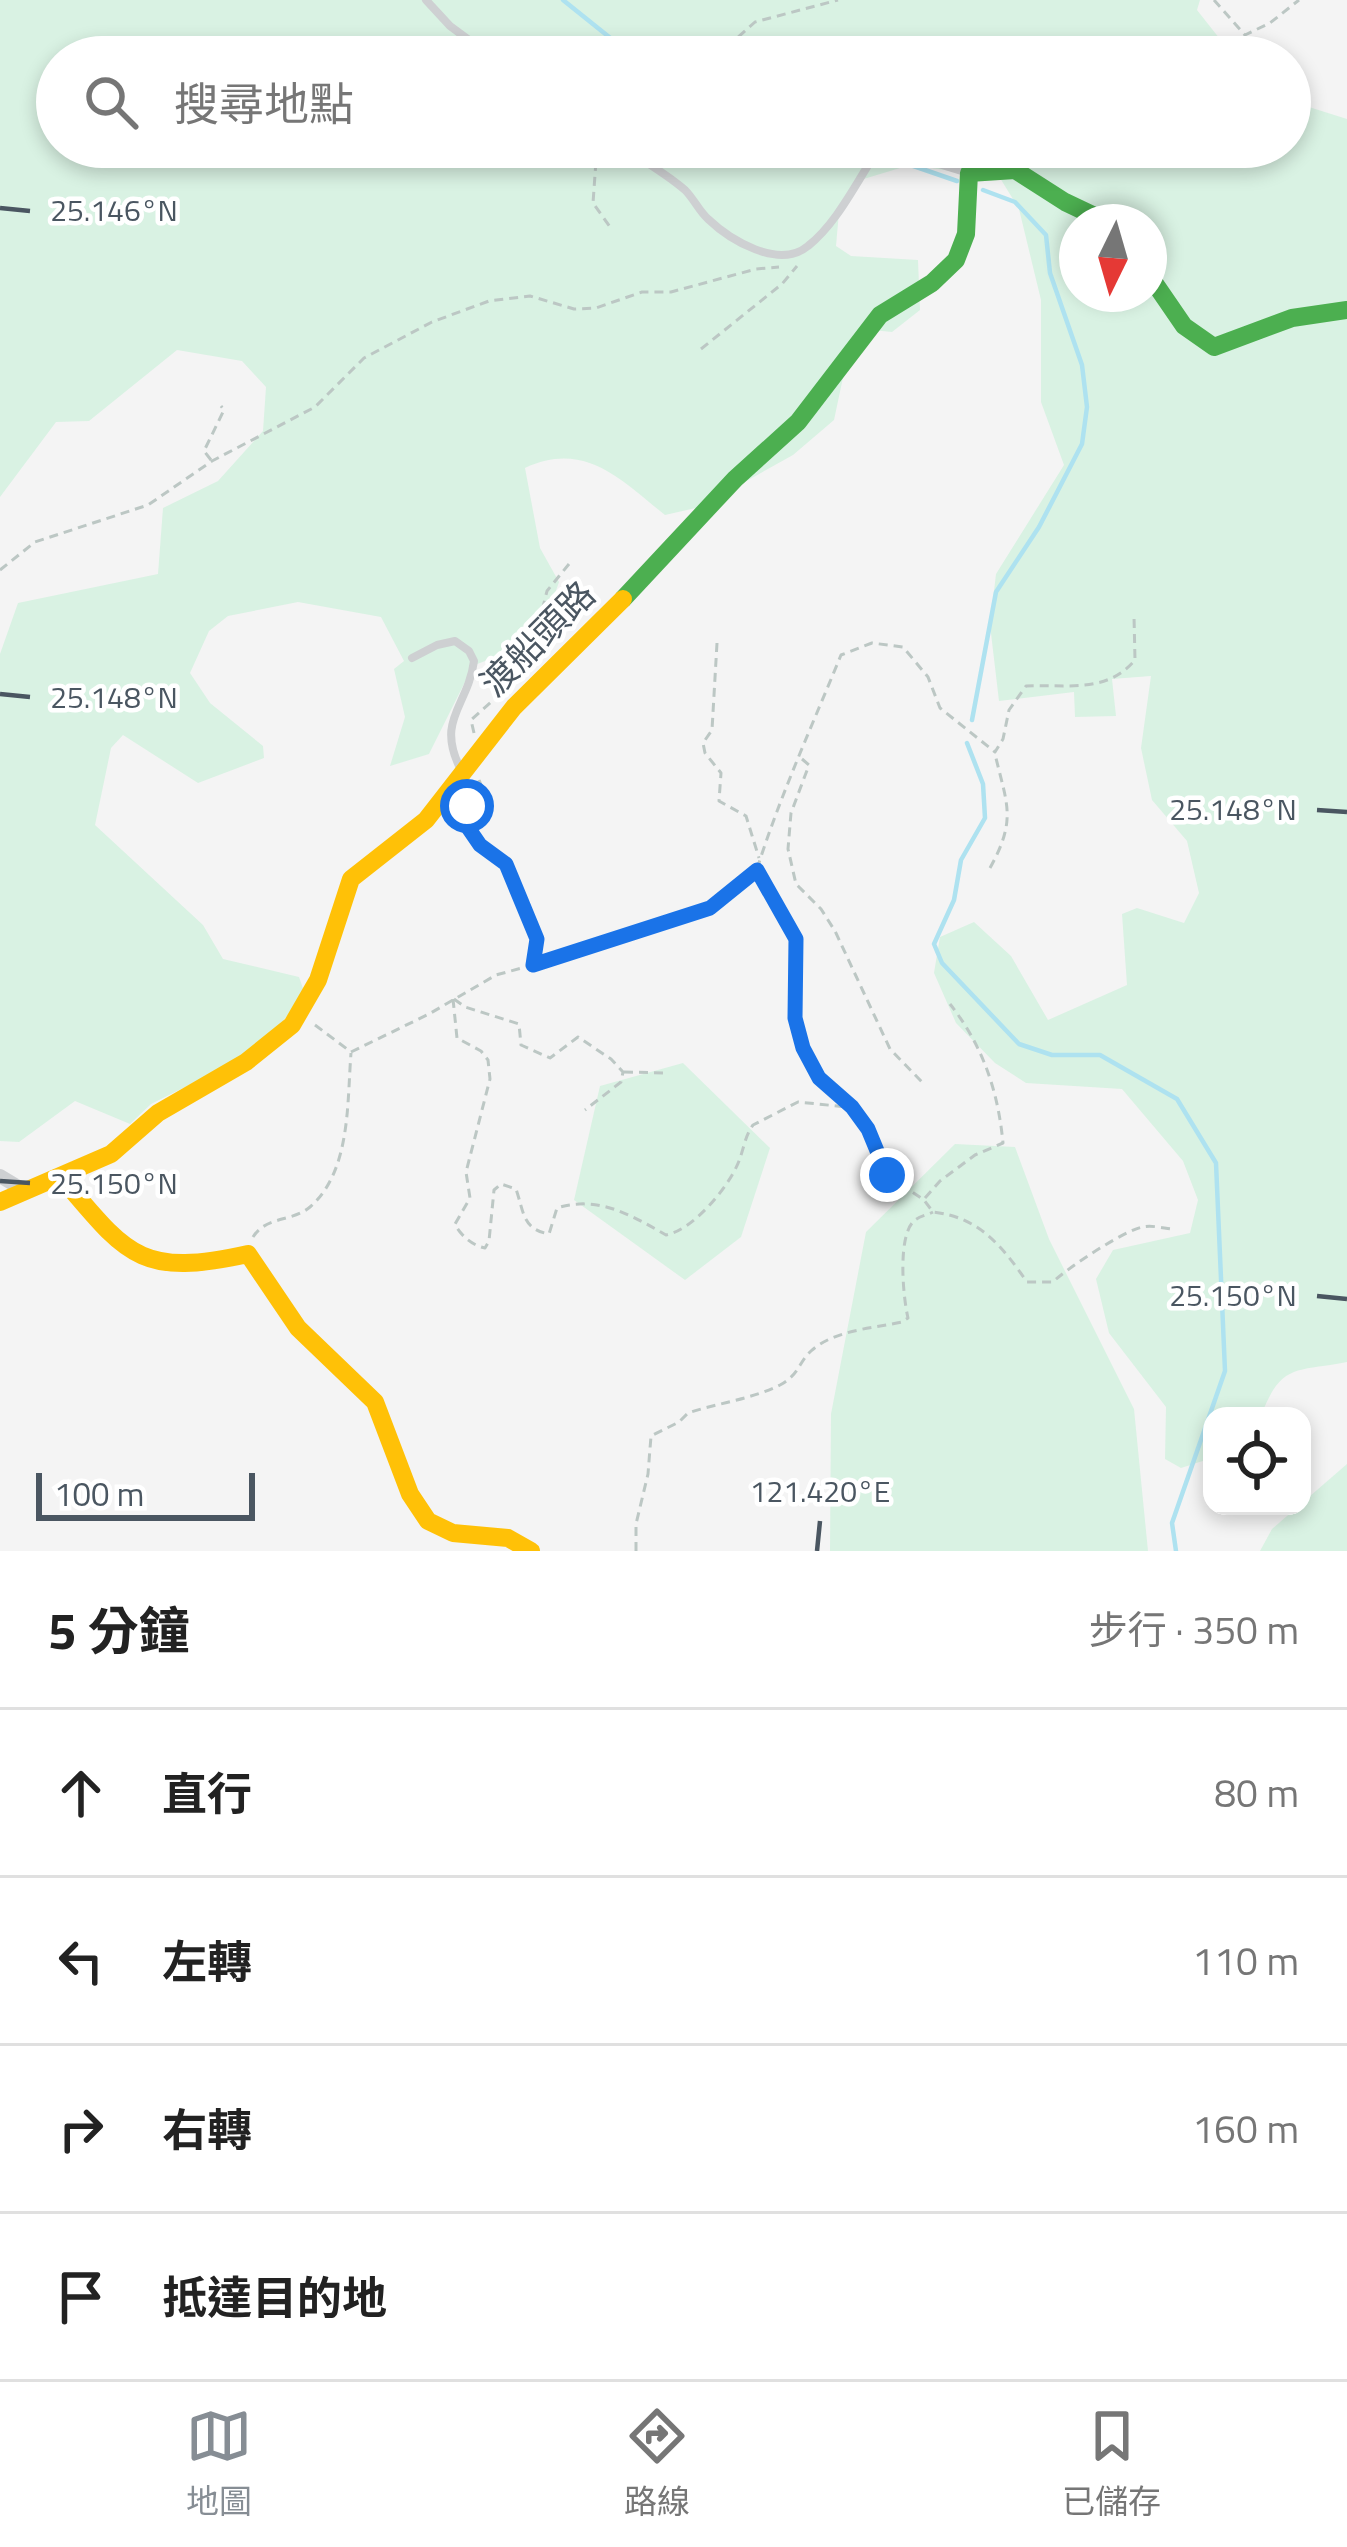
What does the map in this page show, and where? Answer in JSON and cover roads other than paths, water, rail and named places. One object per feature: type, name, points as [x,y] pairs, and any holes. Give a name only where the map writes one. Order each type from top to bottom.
[{"type":"street","points":[[969,173],[1015,170],[1076,204]]},
{"type":"street","name":"渡船頭路","points":[[0,1202],[111,1154],[182,1096],[273,1044],[318,980],[352,879],[426,820],[481,745],[735,479],[798,422],[880,315],[932,283],[956,260],[966,234],[969,173]]},
{"type":"street","points":[[1167,300],[1202,343],[1214,347],[1281,318],[1347,310]]},
{"type":"street","points":[[0,1176],[25,1191]]},
{"type":"street","points":[[61,1177],[106,1229],[137,1256],[164,1262],[226,1259],[248,1253],[307,1338],[374,1401],[387,1425],[408,1494],[428,1521],[447,1534],[518,1539],[531,1551]]},
{"type":"lane","points":[[426,0],[464,36]]},
{"type":"lane","points":[[654,168],[685,190],[707,218],[740,244],[791,254],[806,249],[866,168]]},
{"type":"lane","points":[[952,168],[969,173]]},
{"type":"lane","points":[[412,658],[455,641],[474,661],[450,733],[451,750],[465,766]]},
{"type":"waterway","points":[[563,0],[608,36]]},
{"type":"waterway","points":[[919,168],[957,181]]},
{"type":"waterway","points":[[972,720],[996,592],[1039,527],[1082,444],[1087,407],[1082,365],[1050,273],[1046,235],[1015,202],[983,190]]},
{"type":"waterway","points":[[967,743],[983,784],[985,818],[961,860],[954,900],[934,944],[942,963],[1019,1044],[1052,1055],[1100,1055],[1177,1099],[1216,1163],[1225,1371],[1172,1523],[1176,1551]]}]
